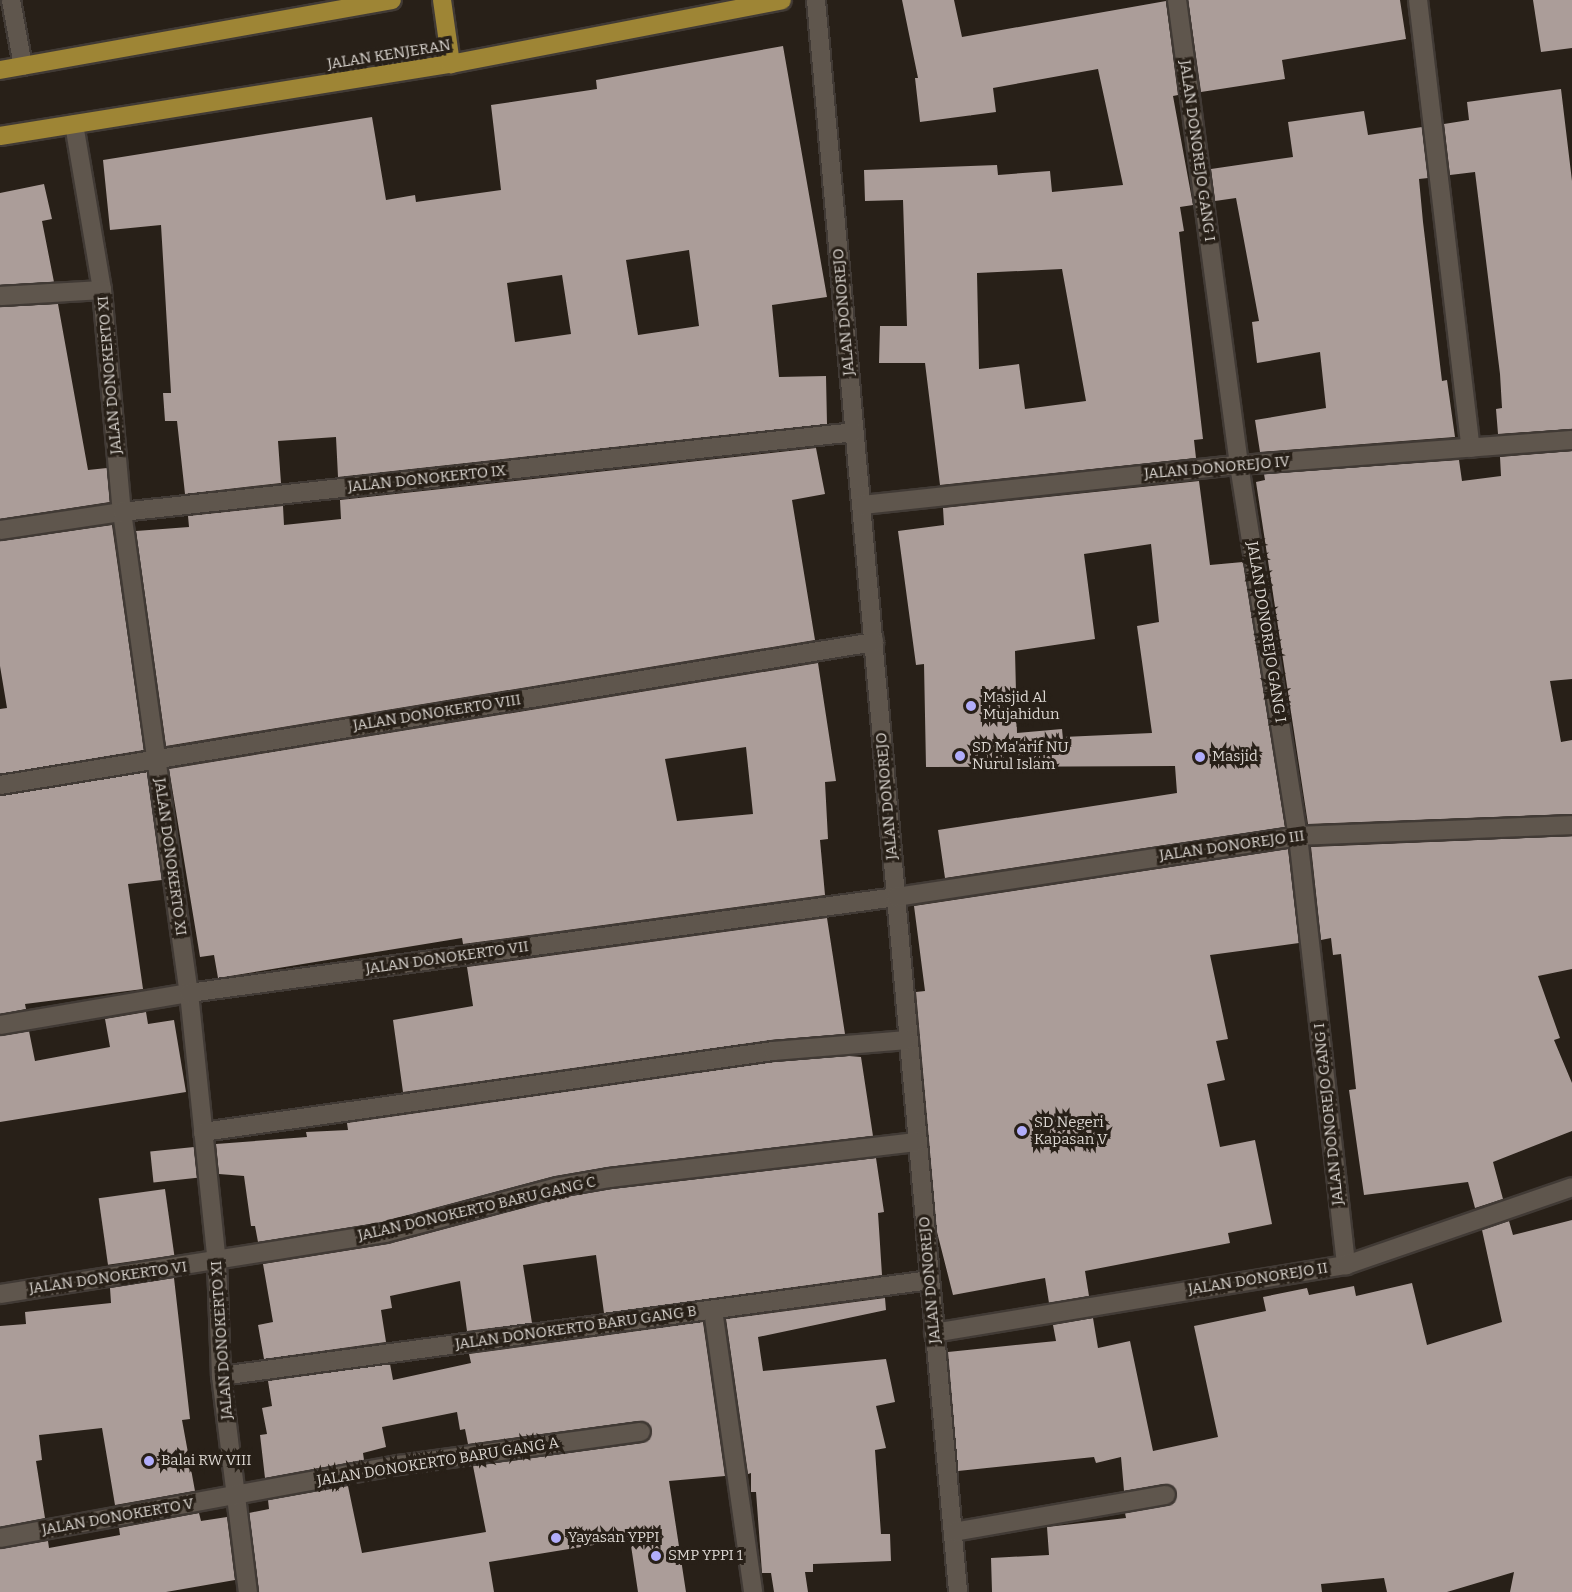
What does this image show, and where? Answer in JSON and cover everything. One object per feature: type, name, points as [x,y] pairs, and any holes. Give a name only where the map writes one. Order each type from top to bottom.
[{"type":"highway","points":[[0,70],[366,2],[392,0]]},
{"type":"highway","points":[[442,0],[451,64]]},
{"type":"highway","name":"JALAN KENJERAN","points":[[0,136],[451,64],[782,0]]},
{"type":"street","points":[[11,0],[23,66]]},
{"type":"street","name":"JALAN DONOREJO","points":[[816,0],[958,1592]]},
{"type":"street","name":"JALAN DONOREJO GANG I","points":[[1177,0],[1239,465],[1298,836],[1346,1265]]},
{"type":"street","points":[[1418,0],[1471,447]]},
{"type":"street","name":"JALAN DONOKERTO XI","points":[[74,124],[102,290],[122,513],[189,993],[217,1262],[221,1376],[248,1592]]},
{"type":"street","points":[[0,297],[102,290]]},
{"type":"street","name":"JALAN DONOKERTO IX","points":[[0,530],[122,513],[855,432]]},
{"type":"street","name":"JALAN DONOREJO IV","points":[[862,505],[1239,465],[1572,440]]},
{"type":"street","name":"JALAN DONOKERTO VIII","points":[[0,784],[874,642]]},
{"type":"street","name":"JALAN DONOREJO III","points":[[896,897],[1298,836],[1572,825]]},
{"type":"street","name":"JALAN DONOKERTO VII","points":[[0,1024],[189,993],[896,897]]},
{"type":"street","points":[[203,1131],[773,1051],[908,1040]]},
{"type":"street","name":"JALAN DONOKERTO BARU GANG C","points":[[217,1262],[385,1233],[558,1187],[610,1178],[918,1142]]},
{"type":"street","name":"JALAN DONOREJO II","points":[[934,1333],[1346,1265],[1572,1186]]},
{"type":"street","name":"JALAN DONOKERTO VI","points":[[0,1294],[217,1262]]},
{"type":"street","name":"JALAN DONOKERTO BARU GANG B","points":[[221,1376],[930,1280]]},
{"type":"street","points":[[713,1310],[753,1592]]},
{"type":"street","name":"JALAN DONOKERTO BARU GANG A","points":[[236,1496],[399,1465],[641,1432]]},
{"type":"street","points":[[953,1532],[1166,1495]]},
{"type":"street","name":"JALAN DONOKERTO V","points":[[0,1538],[236,1496]]},
{"type":"building","points":[[902,0],[954,0],[962,37],[1166,1],[1178,95],[1173,96],[1193,205],[1180,207],[1184,231],[1179,232],[1203,439],[1194,440],[1196,458],[940,485],[925,363],[879,363],[880,326],[907,326],[903,200],[865,201],[864,170],[997,165],[998,175],[1050,171],[1052,192],[1123,185],[1098,69],[993,88],[996,112],[920,122],[915,78],[918,78]],"holes":[[[1062,269],[1086,401],[1025,409],[1019,364],[979,369],[977,273]]]},
{"type":"building","points":[[1188,0],[1400,0],[1406,39],[1282,60],[1285,79],[1201,92]]},
{"type":"building","points":[[1533,0],[1572,0],[1572,48],[1541,52]]},
{"type":"building","points":[[783,46],[827,297],[772,305],[779,377],[826,376],[827,424],[338,477],[336,437],[278,441],[281,483],[185,494],[177,421],[165,421],[163,393],[171,393],[161,225],[110,230],[103,160],[372,117],[386,200],[415,195],[416,202],[501,190],[491,105],[597,89],[596,80]],"holes":[[[689,250],[699,326],[638,335],[626,260]],[[562,275],[571,334],[515,342],[507,283]]]},
{"type":"building","points":[[1561,89],[1572,181],[1572,429],[1498,434],[1496,409],[1502,408],[1500,374],[1475,172],[1450,175],[1444,124],[1469,120],[1467,102]]},
{"type":"building","points":[[1364,111],[1368,135],[1422,127],[1428,178],[1419,179],[1423,222],[1442,381],[1447,380],[1455,437],[1260,452],[1255,420],[1326,408],[1320,352],[1257,363],[1252,322],[1259,321],[1236,198],[1215,201],[1211,169],[1293,157],[1288,122]]},
{"type":"building","points":[[44,184],[52,219],[42,221],[54,282],[0,285],[0,193]]},
{"type":"building","points":[[58,304],[88,470],[107,468],[110,502],[0,519],[0,307]]},
{"type":"building","points":[[816,448],[825,494],[792,500],[815,640],[166,746],[136,531],[189,527],[188,516],[283,506],[284,525],[341,519],[340,500]]},
{"type":"building","points":[[1572,451],[1572,679],[1550,681],[1561,742],[1572,740],[1572,814],[1308,824],[1256,482],[1265,480],[1264,474],[1459,460],[1462,481],[1501,476],[1500,457]]},
{"type":"building","points":[[1199,481],[1210,565],[1243,562],[1285,827],[945,878],[938,830],[1177,793],[1175,766],[926,767],[924,664],[916,665],[898,531],[944,525],[943,508]],"holes":[[[1151,544],[1159,622],[1137,626],[1152,733],[1063,737],[1062,729],[1017,733],[1015,651],[1095,639],[1084,554]]]},
{"type":"building","points":[[112,525],[144,750],[0,774],[0,709],[7,708],[0,666],[0,541]]},
{"type":"building","points":[[818,663],[836,781],[825,782],[828,839],[820,840],[825,895],[463,944],[462,938],[218,978],[214,955],[200,957],[169,769]],"holes":[[[746,747],[753,814],[677,821],[665,759]]]},
{"type":"building","points":[[147,772],[162,880],[128,884],[143,989],[25,1004],[26,1009],[0,1014],[0,796]]},
{"type":"building","points":[[1572,836],[1572,969],[1538,976],[1560,1038],[1554,1040],[1572,1083],[1572,1131],[1493,1162],[1503,1199],[1475,1208],[1468,1182],[1364,1195],[1349,1090],[1356,1089],[1341,954],[1333,955],[1331,938],[1321,940],[1311,847]]},
{"type":"building","points":[[1288,849],[1299,943],[1210,955],[1228,1039],[1216,1041],[1225,1080],[1207,1084],[1220,1147],[1255,1140],[1272,1224],[1228,1233],[1230,1243],[1085,1271],[1089,1296],[1049,1303],[1045,1278],[953,1295],[937,1232],[916,992],[925,991],[914,906]]},
{"type":"building","points":[[827,918],[845,1034],[771,1040],[403,1092],[393,1020],[473,1006],[467,967]]},
{"type":"building","points":[[146,1012],[148,1024],[174,1020],[186,1092],[0,1122],[0,1036],[29,1031],[35,1061],[110,1047],[105,1019]]},
{"type":"building","points":[[861,1057],[873,1136],[608,1167],[555,1176],[383,1222],[258,1242],[255,1226],[251,1226],[244,1176],[219,1174],[216,1144],[307,1137],[306,1132],[348,1130],[347,1123],[774,1062]]},
{"type":"building","points":[[194,1147],[197,1178],[153,1182],[150,1152]]},
{"type":"building","points":[[876,1158],[884,1212],[878,1213],[882,1275],[604,1313],[596,1255],[523,1265],[532,1323],[467,1331],[460,1281],[390,1296],[392,1308],[381,1310],[386,1342],[264,1359],[258,1325],[273,1322],[263,1264],[388,1244],[560,1198],[612,1189]]},
{"type":"building","points":[[165,1189],[174,1255],[108,1265],[99,1198]]},
{"type":"building","points":[[1572,1220],[1572,1592],[1510,1592],[1514,1572],[1447,1592],[1387,1592],[1384,1578],[1321,1584],[1322,1592],[992,1592],[991,1558],[1049,1555],[1047,1527],[1126,1518],[1125,1513],[1173,1504],[1177,1493],[1165,1484],[1124,1491],[1121,1457],[1096,1463],[1094,1457],[958,1471],[948,1352],[1056,1341],[1053,1325],[1093,1318],[1098,1348],[1130,1341],[1153,1451],[1218,1437],[1194,1326],[1266,1311],[1263,1297],[1307,1288],[1309,1295],[1354,1286],[1356,1296],[1412,1283],[1427,1345],[1502,1322],[1482,1230],[1509,1221],[1513,1235]]},
{"type":"building","points":[[174,1278],[190,1419],[182,1420],[195,1491],[115,1505],[102,1428],[39,1435],[42,1460],[36,1461],[45,1518],[0,1527],[0,1326],[26,1324],[25,1312],[111,1303],[110,1288]]},
{"type":"building","points":[[885,1298],[886,1310],[758,1337],[763,1371],[886,1359],[895,1402],[876,1406],[886,1448],[875,1450],[881,1534],[890,1534],[891,1561],[813,1564],[813,1572],[805,1572],[808,1592],[774,1592],[771,1573],[762,1573],[756,1492],[751,1492],[751,1473],[748,1474],[726,1319]]},
{"type":"building","points":[[703,1322],[725,1476],[669,1481],[686,1592],[638,1592],[630,1539],[489,1562],[494,1592],[259,1592],[249,1513],[269,1509],[268,1500],[348,1486],[362,1553],[486,1532],[473,1466],[643,1443],[652,1431],[649,1425],[639,1421],[468,1444],[465,1429],[460,1430],[457,1412],[382,1427],[386,1447],[363,1453],[364,1460],[265,1478],[260,1435],[267,1434],[262,1408],[272,1406],[268,1381],[390,1364],[393,1380],[471,1363],[469,1354]]},
{"type":"building","points":[[199,1513],[201,1521],[227,1517],[235,1580],[166,1592],[0,1592],[0,1549],[48,1541],[49,1548],[120,1535],[119,1528]]},
{"type":"place","name":"Masjid Al Mujahidun","points":[[971,706]]},
{"type":"place","name":"SD Ma'arif NU Nurul Islam","points":[[960,756]]},
{"type":"place","name":"Masjid","points":[[1200,757]]},
{"type":"place","name":"SD Negeri Kapasan V","points":[[1022,1131]]},
{"type":"place","name":"Balai RW VIII","points":[[149,1461]]},
{"type":"place","name":"Yayasan YPPI","points":[[556,1538]]},
{"type":"place","name":"SMP YPPI 1","points":[[656,1556]]}]
